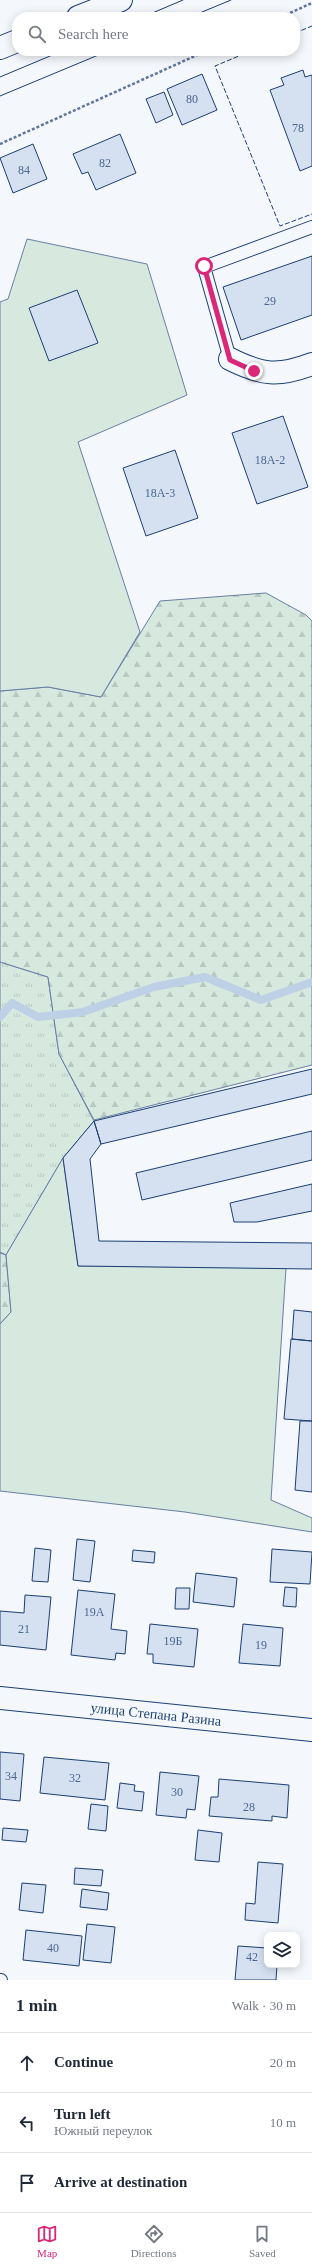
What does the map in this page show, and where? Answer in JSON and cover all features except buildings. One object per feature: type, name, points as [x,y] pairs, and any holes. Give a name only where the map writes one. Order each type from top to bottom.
[{"type":"street","points":[[90,12],[120,0]]},
{"type":"street","points":[[0,48],[12,43]]},
{"type":"street","points":[[230,360],[254,371],[290,373],[312,364]]},
{"type":"street","name":"улица Степана Разина","points":[[0,1698],[312,1730]]},
{"type":"lane","points":[[230,360],[204,266],[312,227]]},
{"type":"path","points":[[292,12],[312,3]]},
{"type":"path","points":[[0,144],[195,56]]},
{"type":"green space","points":[[27,239],[147,264],[187,395],[78,442],[140,632],[101,697],[48,687],[0,691],[0,302],[8,299]]},
{"type":"green space","points":[[266,593],[306,615],[312,621],[312,1065],[94,1120],[59,1054],[48,977],[0,962],[0,691],[48,687],[101,697],[160,601]]},
{"type":"green space","points":[[0,962],[48,977],[59,1054],[94,1121],[63,1158],[6,1255],[0,1252]]},
{"type":"green space","points":[[63,1158],[78,1266],[286,1268],[271,1500],[312,1518],[312,1532],[185,1512],[0,1491],[0,1324],[11,1312],[6,1255]]},
{"type":"green space","points":[[0,1253],[6,1255],[11,1312],[0,1324]]},
{"type":"waterway","points":[[0,1017],[12,1003],[38,1017],[83,1012],[154,987],[205,977],[261,1000],[312,982]]},
{"type":"tram line","points":[[155,12],[183,0]]},
{"type":"tram line","points":[[202,12],[231,0]]},
{"type":"tram line","points":[[0,77],[50,56]]},
{"type":"tram line","points":[[0,96],[96,56]]},
{"type":"fence","points":[[300,31],[312,26]]},
{"type":"fence","points":[[239,56],[215,66],[280,226],[312,214]]},
{"type":"route","points":[[204,266],[230,360],[254,371]]}]
